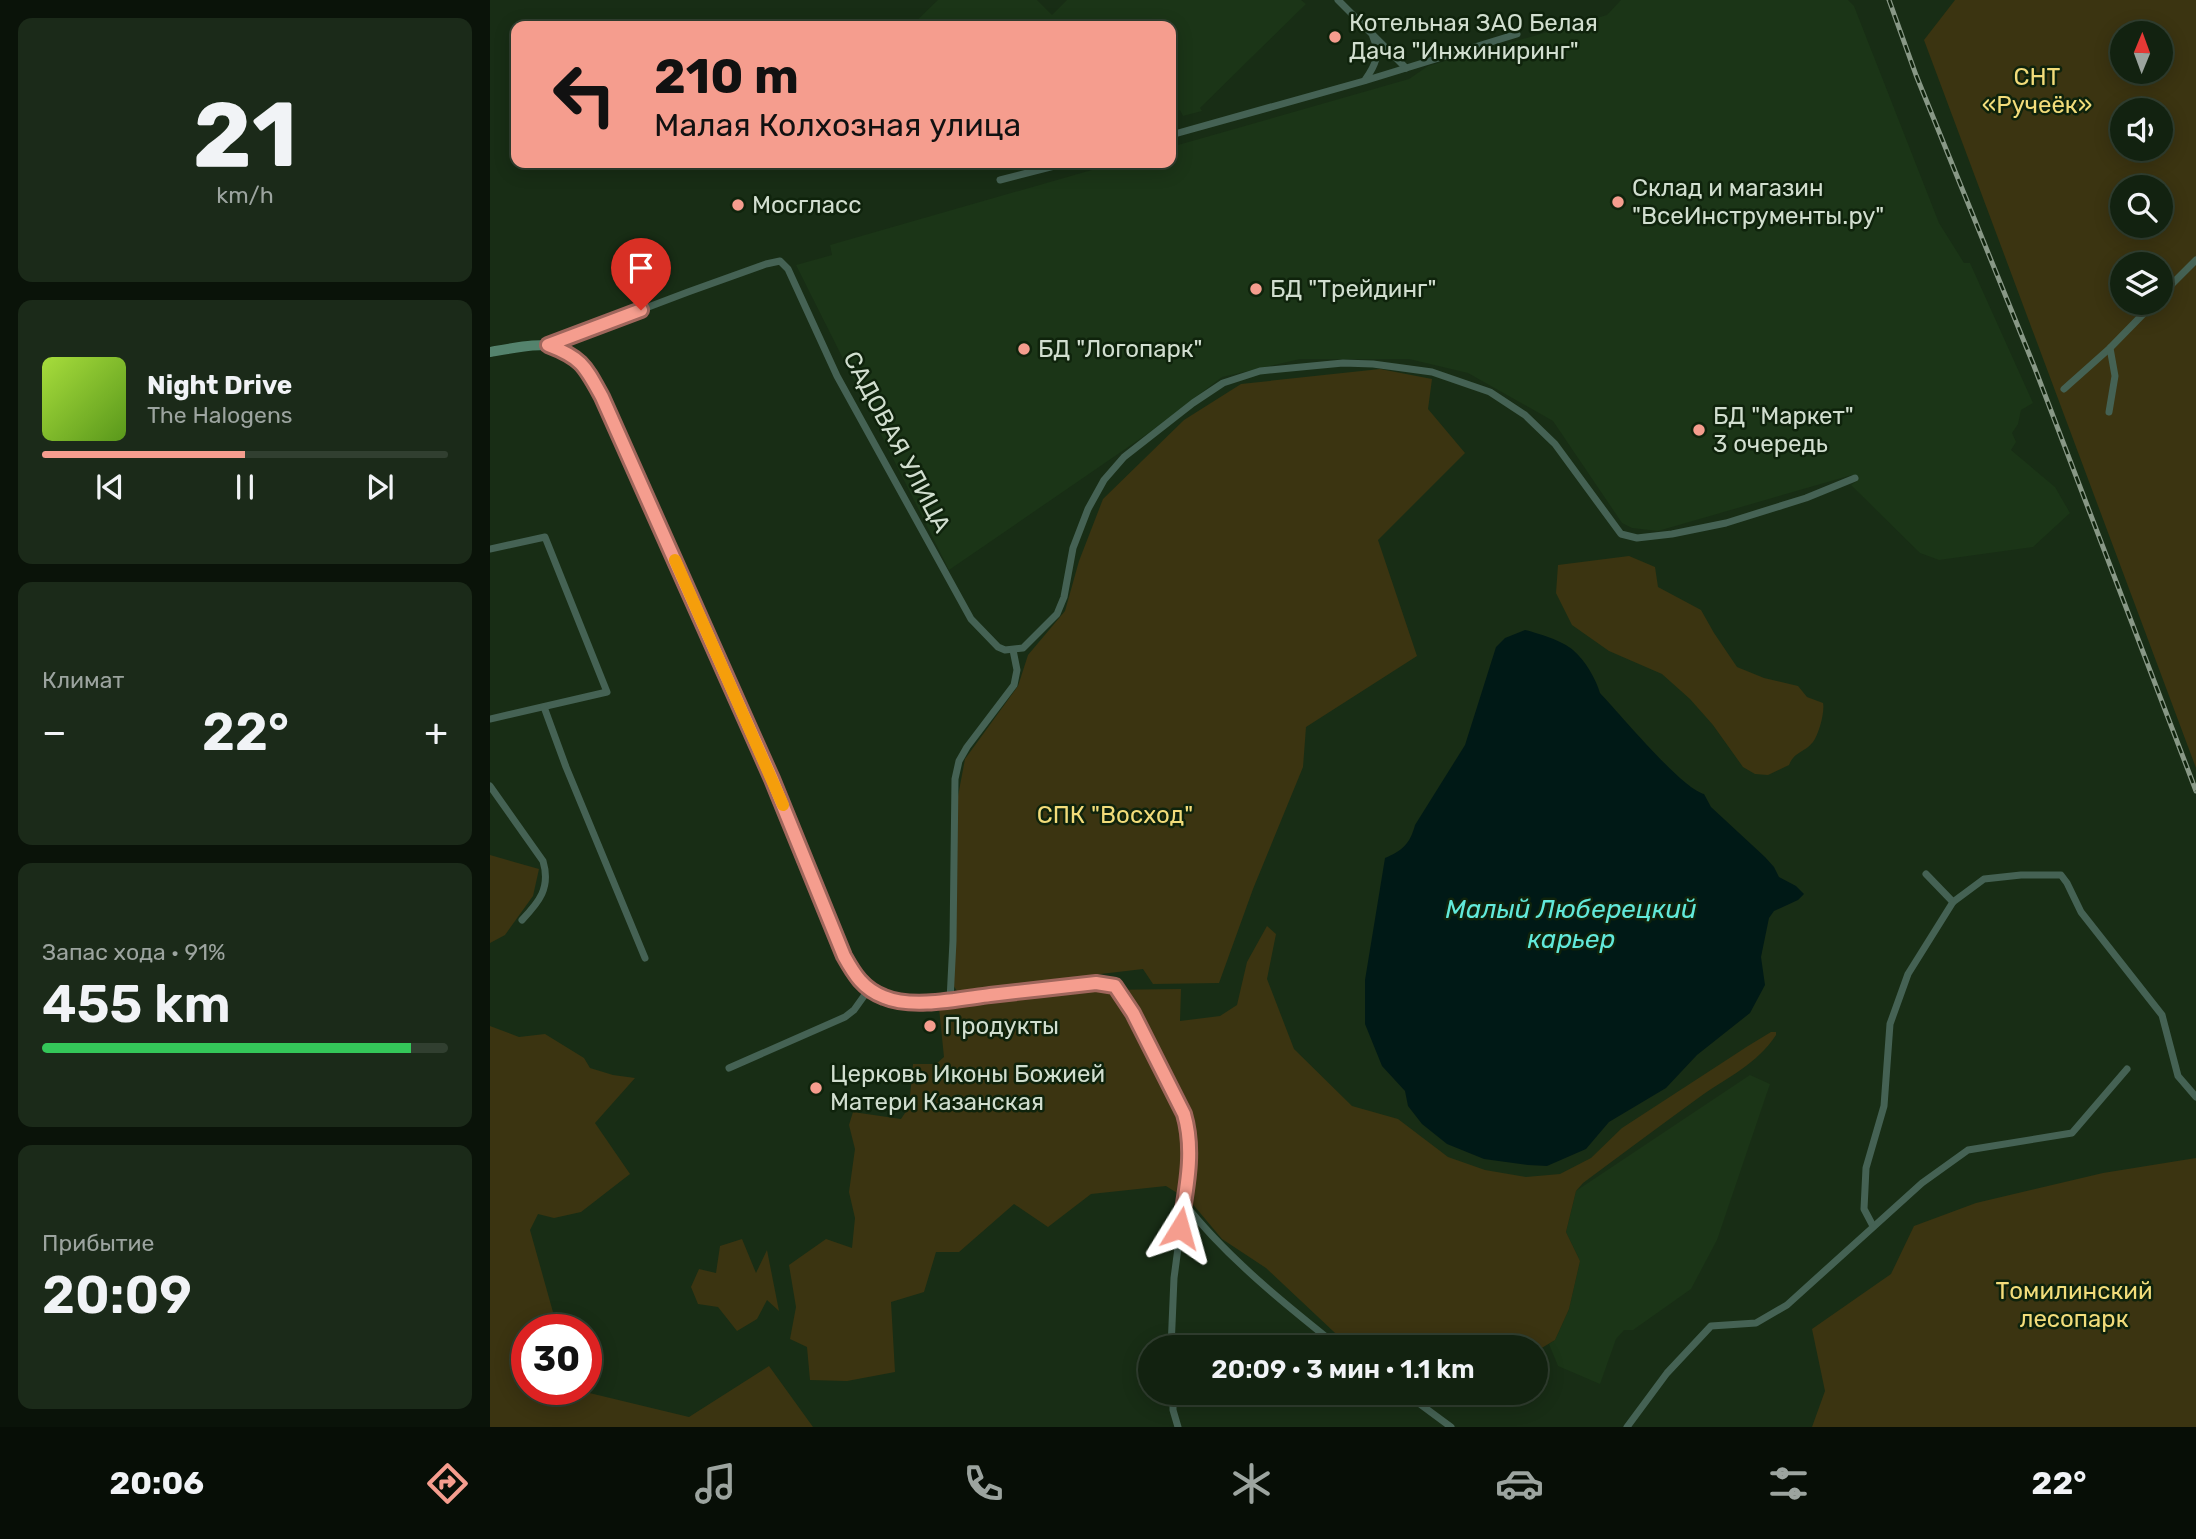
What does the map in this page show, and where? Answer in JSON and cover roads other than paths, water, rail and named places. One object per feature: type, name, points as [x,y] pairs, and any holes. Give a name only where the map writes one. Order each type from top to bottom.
[{"type":"street","points":[[1338,0],[1406,68]]},
{"type":"street","points":[[1364,81],[1377,59],[1377,48],[1369,30]]},
{"type":"street","points":[[1176,134],[1364,81],[1517,34]]},
{"type":"street","points":[[1000,180],[1047,168]]},
{"type":"street","points":[[2173,283],[2196,260]]},
{"type":"street","name":"САДОВАЯ УЛИЦА","points":[[548,345],[688,292],[780,261],[788,269],[844,388],[971,619],[998,647],[1013,650]]},
{"type":"street","points":[[2064,388],[2110,348],[2142,315]]},
{"type":"street","points":[[490,352],[548,345],[571,354],[588,371],[772,779],[844,956],[856,977],[869,989],[886,998],[909,1002],[950,1000],[1096,983],[1115,986],[1133,1013],[1184,1114],[1191,1146],[1174,1278],[1172,1335]]},
{"type":"street","points":[[2109,412],[2115,376],[2110,348]]},
{"type":"street","points":[[950,1000],[955,779],[959,761],[1014,685],[1017,670],[1013,650],[1023,648],[1057,614],[1064,597],[1073,548],[1088,509],[1104,480],[1124,457],[1223,383],[1260,371],[1343,363],[1373,363],[1432,372],[1490,392],[1525,415],[1555,444],[1621,534],[1637,538],[1726,523],[1806,498],[1855,478]]},
{"type":"street","points":[[490,549],[545,537],[607,692],[490,719]]},
{"type":"street","points":[[544,707],[645,958]]},
{"type":"street","points":[[490,786],[543,861],[545,869],[540,901],[522,920]]},
{"type":"street","points":[[1926,874],[1953,902]]},
{"type":"street","points":[[1872,1226],[1864,1209],[1866,1168],[1884,1106],[1890,1024],[1908,974],[1920,952],[1953,902],[1984,878],[2061,876],[2081,912],[2162,1015],[2178,1076],[2196,1097]]},
{"type":"street","points":[[729,1068],[845,1017],[854,1010],[869,989]]},
{"type":"street","points":[[1627,1427],[1667,1373],[1711,1326],[1756,1323],[1787,1305],[1922,1182],[1968,1150],[2072,1133],[2127,1069]]},
{"type":"street","points":[[1184,1203],[1211,1236],[1325,1335]]},
{"type":"street","points":[[1173,1405],[1178,1427]]},
{"type":"street","points":[[1421,1405],[1451,1427]]},
{"type":"water","name":"Малый Люберецкий карьер","points":[[1525,630],[1557,641],[1577,654],[1590,670],[1600,693],[1651,749],[1681,779],[1704,794],[1711,807],[1765,857],[1779,877],[1796,886],[1804,894],[1798,900],[1774,911],[1769,918],[1761,957],[1765,985],[1750,1013],[1697,1055],[1666,1088],[1609,1122],[1586,1149],[1547,1166],[1484,1159],[1447,1144],[1422,1124],[1408,1106],[1405,1091],[1382,1066],[1365,1024],[1365,980],[1385,858],[1396,853],[1408,842],[1415,825],[1465,745],[1496,647],[1505,638]]},
{"type":"railway","points":[[1889,0],[1916,75],[2034,366],[2196,791]]},
{"type":"place","name":"Котельная ЗАО Белая Дача \"Инжиниринг\"","points":[[1335,37]]},
{"type":"place","name":"Склад и магазин \"ВсеИнструменты.ру\"","points":[[1618,202]]},
{"type":"place","name":"Мосгласс","points":[[738,205]]},
{"type":"place","name":"БД \"Трейдинг\"","points":[[1256,289]]},
{"type":"place","name":"БД \"Логопарк\"","points":[[1024,349]]},
{"type":"place","name":"БД \"Маркет\" 3 очередь","points":[[1699,430]]},
{"type":"place","name":"Продукты","points":[[930,1026]]},
{"type":"place","name":"Церковь Иконы Божией Матери Казанская","points":[[816,1088]]},
{"type":"park label","name":"СНТ «Ручеёк»","points":[[2037,91]]},
{"type":"park label","name":"СПК \"Восход\"","points":[[1115,815]]},
{"type":"park label","name":"Томилинский лесопарк","points":[[2074,1305]]}]
